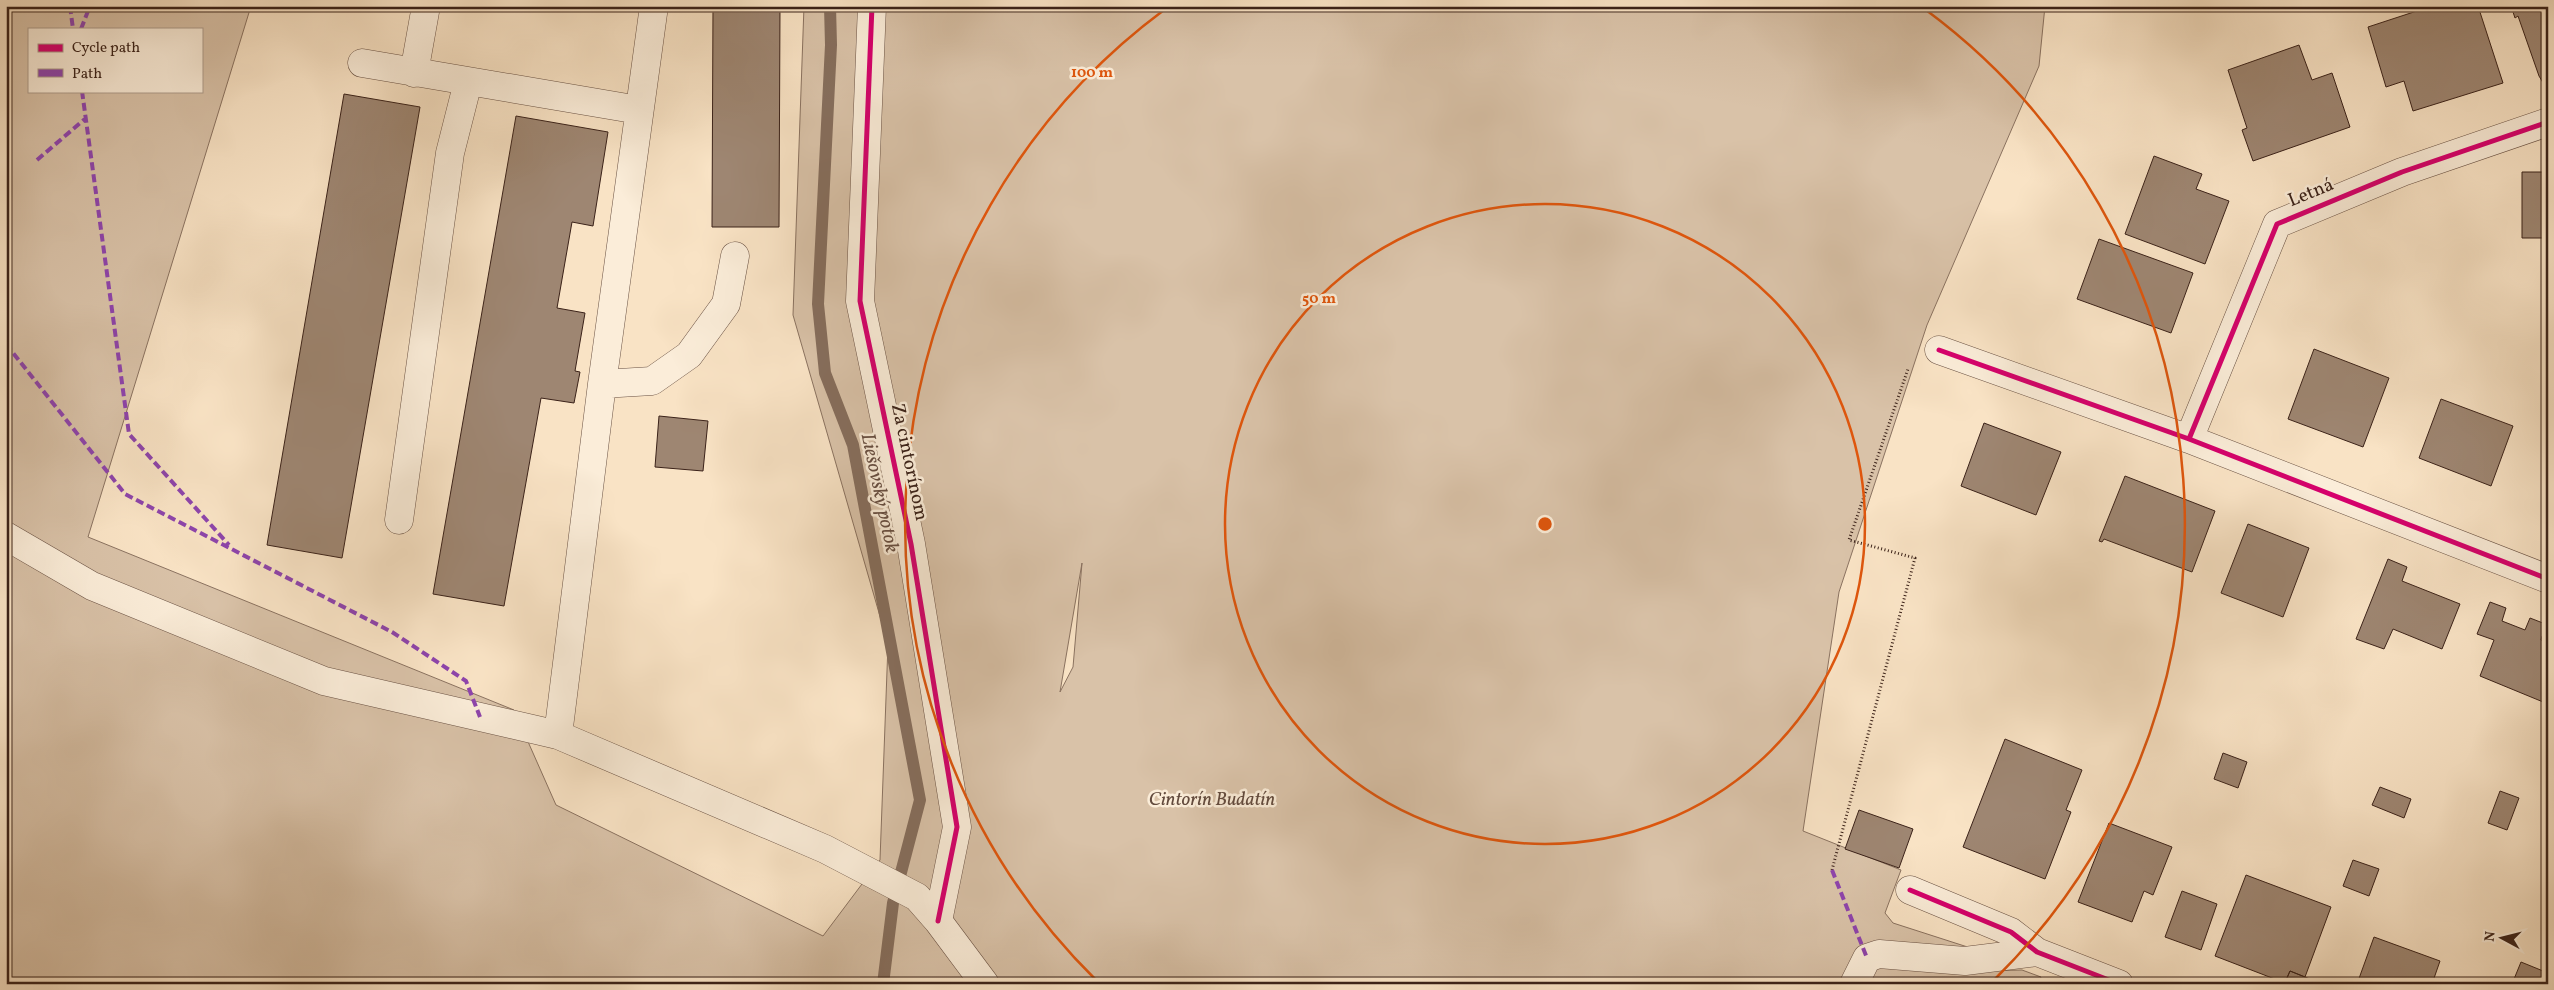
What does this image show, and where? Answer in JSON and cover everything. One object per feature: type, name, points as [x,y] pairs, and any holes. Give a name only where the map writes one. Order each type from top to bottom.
[{"type":"street","points":[[414,73],[426,6]]},
{"type":"street","points":[[558,735],[602,384],[654,6]]},
{"type":"street","name":"Za cintorínom","points":[[872,6],[860,301],[911,544],[957,827],[938,921]]},
{"type":"street","points":[[362,64],[639,110]]},
{"type":"street","points":[[399,520],[450,153],[468,82]]},
{"type":"street","name":"Letná","points":[[2189,439],[2278,224],[2402,172],[2548,122]]},
{"type":"street","points":[[602,384],[652,381],[689,355],[726,304],[735,256]]},
{"type":"street","points":[[1939,350],[2189,439],[2548,578]]},
{"type":"street","points":[[6,536],[92,586],[324,680],[558,735],[825,849],[917,897],[938,921],[985,984]]},
{"type":"street","points":[[1910,890],[2011,932],[2037,952],[2119,984]]},
{"type":"street","points":[[1854,984],[1867,958],[1879,954],[1965,961],[2037,952]]},
{"type":"path","points":[[1832,870],[1915,558],[1849,540],[1917,342],[1939,350]]},
{"type":"green space","name":"Cintorín Budatín","points":[[6,6],[251,6],[88,537],[514,710],[556,805],[823,936],[880,860],[888,644],[793,315],[804,6],[2045,6],[2039,66],[1927,325],[1839,592],[1803,831],[1901,870],[1885,913],[1893,923],[1980,951],[1979,971],[2022,970],[2041,977],[2038,984],[6,984]],"holes":[[[1082,563],[1073,667],[1060,692]]]},
{"type":"building","points":[[713,6],[780,6],[779,227],[712,227]]},
{"type":"building","points":[[2432,6],[2478,6],[2503,83],[2413,111],[2404,81],[2386,87],[2368,27]]},
{"type":"building","points":[[2511,6],[2548,6],[2548,91],[2539,76],[2518,16],[2515,18]]},
{"type":"building","points":[[2299,45],[2312,80],[2332,73],[2350,127],[2253,161],[2242,130],[2247,128],[2228,70]]},
{"type":"building","points":[[344,94],[420,107],[342,558],[267,545]]},
{"type":"building","points":[[516,116],[608,132],[593,226],[572,222],[557,308],[585,313],[575,371],[580,372],[574,403],[541,398],[504,606],[433,594]]},
{"type":"building","points":[[2154,156],[2202,174],[2196,189],[2229,201],[2205,264],[2125,234]]},
{"type":"building","points":[[2522,172],[2548,172],[2548,238],[2522,238]]},
{"type":"building","points":[[2099,239],[2193,273],[2171,333],[2077,299]]},
{"type":"building","points":[[2314,349],[2389,378],[2363,447],[2288,419]]},
{"type":"building","points":[[2441,399],[2513,426],[2491,486],[2419,458]]},
{"type":"building","points":[[659,416],[708,421],[703,471],[655,467]]},
{"type":"building","points":[[1984,423],[2061,452],[2036,515],[1961,486]]},
{"type":"building","points":[[2125,476],[2215,511],[2192,572],[2104,539],[2102,542],[2099,541]]},
{"type":"building","points":[[2248,524],[2309,548],[2283,617],[2221,593]]},
{"type":"building","points":[[2388,559],[2407,567],[2402,581],[2460,604],[2442,649],[2393,629],[2384,649],[2356,639]]},
{"type":"building","points":[[2490,602],[2506,608],[2502,621],[2525,630],[2530,618],[2548,625],[2545,637],[2542,636],[2541,640],[2548,643],[2548,704],[2480,676],[2494,640],[2477,634]]},
{"type":"building","points":[[2005,739],[2082,770],[2066,810],[2071,812],[2045,879],[1963,847]]},
{"type":"building","points":[[2223,753],[2247,762],[2238,788],[2214,779]]},
{"type":"building","points":[[2380,787],[2411,799],[2404,818],[2372,805]]},
{"type":"building","points":[[2500,791],[2519,798],[2507,830],[2488,823]]},
{"type":"building","points":[[1859,810],[1913,829],[1899,868],[1845,849]]},
{"type":"building","points":[[2109,823],[2172,847],[2153,895],[2144,891],[2132,922],[2078,902]]},
{"type":"building","points":[[2353,860],[2379,869],[2369,896],[2343,886]]},
{"type":"building","points":[[2246,875],[2331,907],[2305,977],[2290,971],[2285,983],[2215,956]]},
{"type":"building","points":[[2182,891],[2217,904],[2201,950],[2165,937]]},
{"type":"building","points":[[2374,937],[2440,961],[2432,984],[2357,984]]},
{"type":"building","points":[[2521,962],[2548,973],[2548,984],[2512,984]]},
{"type":"building","points":[[2290,971],[2305,977],[2322,984],[2284,984]]},
{"type":"waterway","name":"Liešovský potok","points":[[830,6],[831,45],[818,304],[825,373],[853,445],[920,800],[893,903],[883,984]]},
{"type":"marked path","points":[[70,6],[73,28]]},
{"type":"marked path","points":[[81,28],[90,6]]},
{"type":"marked path","points":[[82,92],[129,434],[229,545]]},
{"type":"marked path","points":[[37,160],[86,118]]},
{"type":"marked path","points":[[6,344],[125,494],[392,632],[466,681],[480,717]]},
{"type":"marked path","points":[[1832,870],[1867,958]]},
{"type":"cycle path","points":[[872,6],[860,301],[911,544],[957,827],[938,921]]},
{"type":"cycle path","points":[[2189,439],[2277,224],[2402,172],[2548,122]]},
{"type":"cycle path","points":[[1939,350],[2189,439],[2548,579]]},
{"type":"cycle path","points":[[1910,890],[2011,932],[2037,952],[2119,984]]}]
